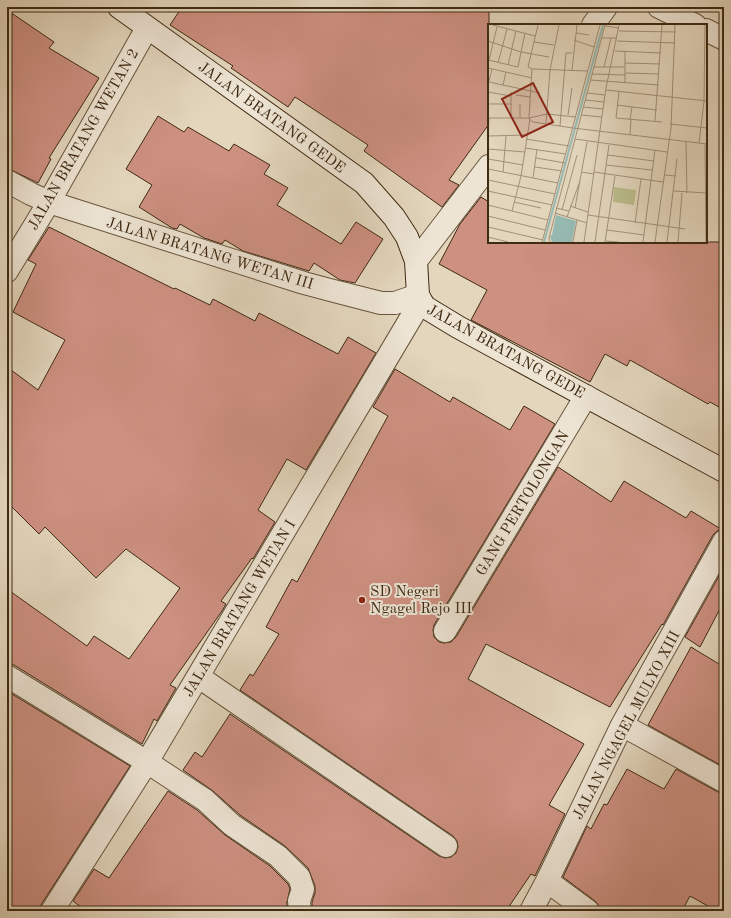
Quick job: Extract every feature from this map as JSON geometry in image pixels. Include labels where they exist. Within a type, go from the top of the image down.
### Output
[{"type":"street","name":"JALAN BRATANG GEDE","points":[[119,7],[364,183],[394,217],[408,237],[416,261],[419,298],[425,307],[458,327],[724,471]]},
{"type":"street","points":[[594,24],[606,7]]},
{"type":"street","points":[[659,7],[693,24]]},
{"type":"street","name":"JALAN BRATANG WETAN 2","points":[[7,271],[49,202],[147,28]]},
{"type":"street","points":[[707,30],[724,39]]},
{"type":"street","points":[[416,261],[488,167]]},
{"type":"street","name":"JALAN BRATANG WETAN III","points":[[7,181],[49,202],[304,283],[381,303],[395,303],[419,298]]},
{"type":"street","name":"JALAN BRATANG WETAN I","points":[[52,911],[148,762],[199,677],[419,298]]},
{"type":"street","name":"GANG PERTOLONGAN","points":[[445,632],[586,396]]},
{"type":"street","name":"JALAN NGAGEL MULYO XIII","points":[[531,911],[622,725],[724,541]]},
{"type":"street","points":[[7,676],[148,762],[205,800],[232,824],[278,856],[299,876],[303,889],[300,901],[300,911]]},
{"type":"street","points":[[199,677],[446,846]]},
{"type":"street","points":[[622,725],[724,781]]},
{"type":"street","points":[[547,881],[588,911]]},
{"type":"building","points":[[182,7],[489,7],[488,125],[449,180],[459,185],[442,207],[364,151],[368,145],[295,97],[288,107],[231,68],[233,66],[170,25]]},
{"type":"building","points":[[7,10],[54,42],[49,48],[99,78],[49,158],[51,159],[38,183],[7,168]]},
{"type":"building","points":[[158,116],[184,132],[188,127],[229,151],[234,144],[270,165],[264,174],[288,188],[277,205],[341,244],[356,222],[383,239],[355,283],[340,280],[314,263],[309,271],[243,251],[225,240],[222,244],[204,238],[180,224],[177,229],[172,228],[139,207],[152,185],[126,169]]},
{"type":"building","points":[[481,197],[488,201],[488,243],[724,242],[724,410],[710,402],[708,404],[630,360],[627,366],[605,354],[590,382],[471,320],[487,290],[439,264],[460,224]]},
{"type":"building","points":[[49,227],[174,289],[175,288],[210,305],[213,299],[255,321],[259,313],[338,354],[348,337],[376,353],[306,470],[287,459],[258,510],[275,522],[253,559],[252,558],[221,601],[226,604],[222,611],[170,685],[176,688],[157,721],[154,719],[142,744],[14,665],[7,664],[7,589],[87,646],[94,636],[129,659],[180,588],[126,549],[96,578],[45,527],[39,534],[7,502],[7,367],[38,390],[65,340],[13,312],[36,264],[28,260]]},
{"type":"building","points":[[395,369],[450,402],[453,397],[510,430],[524,406],[555,424],[434,625],[434,637],[439,642],[451,642],[456,637],[558,467],[611,502],[624,481],[686,518],[691,511],[721,529],[713,535],[663,625],[662,624],[610,707],[486,644],[468,679],[584,744],[549,805],[565,814],[535,876],[531,874],[506,911],[312,911],[315,886],[308,868],[285,846],[240,815],[213,791],[183,770],[195,752],[202,757],[230,714],[439,856],[445,858],[451,857],[456,853],[458,847],[457,841],[453,836],[240,690],[250,674],[253,676],[279,634],[266,627],[292,579],[297,582],[388,416],[373,407]]},
{"type":"building","points":[[724,567],[724,601],[700,647],[685,637]]},
{"type":"building","points":[[691,647],[724,667],[724,767],[648,725]]},
{"type":"building","points":[[7,691],[130,766],[37,911],[7,911]]},
{"type":"building","points":[[627,769],[664,789],[676,769],[718,792],[724,793],[724,911],[717,911],[690,896],[682,911],[600,911],[599,906],[595,901],[563,877],[587,826],[591,829],[604,804],[607,805]]},
{"type":"building","points":[[168,791],[197,810],[225,835],[270,866],[288,884],[290,889],[287,902],[287,911],[86,911],[73,901],[94,869],[109,878]]},
{"type":"place","name":"SD Negeri Ngagel Rejo III","points":[[362,600]]}]
